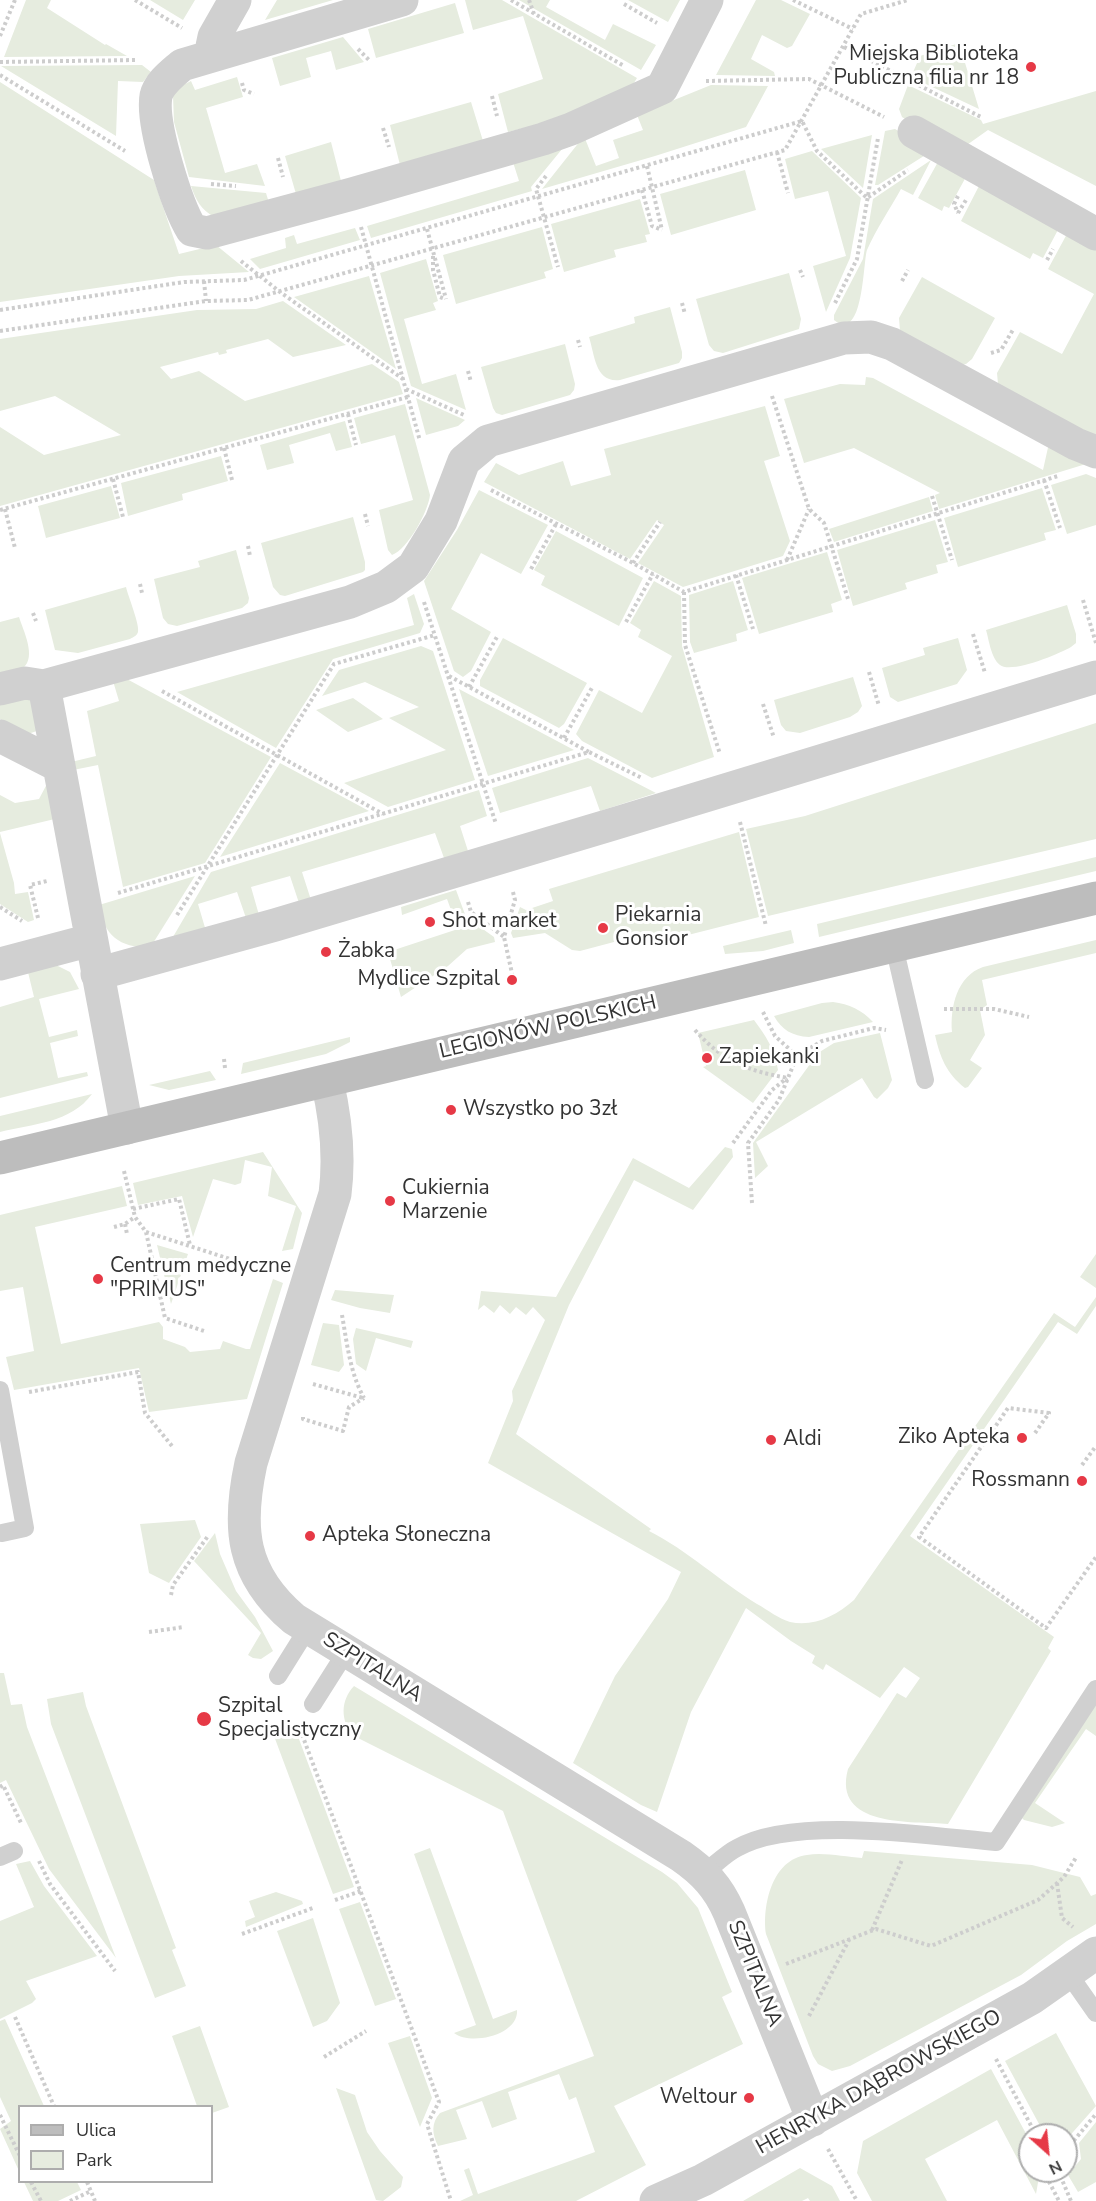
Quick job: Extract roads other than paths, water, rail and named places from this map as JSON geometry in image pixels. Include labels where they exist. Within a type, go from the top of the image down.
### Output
[{"type":"street","points":[[196,60],[214,38],[235,0]]},
{"type":"street","points":[[402,0],[196,60],[164,81],[156,95],[159,135],[184,217],[192,230],[207,233],[352,194],[571,129],[662,88],[707,0]]},
{"type":"street","points":[[928,140],[1096,234]]},
{"type":"street","points":[[0,689],[25,683],[44,686],[350,602],[386,587],[412,567],[441,521],[464,461],[488,441],[844,338],[872,337],[892,344],[1076,444],[1096,452]]},
{"type":"street","points":[[97,974],[275,925],[1096,677]]},
{"type":"street","points":[[44,686],[128,1128]]},
{"type":"street","points":[[0,736],[59,766]]},
{"type":"street","name":"LEGIONÓW POLSKICH","points":[[0,1158],[1096,898]]},
{"type":"street","points":[[0,964],[91,940]]},
{"type":"street","name":"SZPITALNA","points":[[327,1081],[337,1136],[338,1162],[335,1194],[251,1463],[243,1507],[246,1542],[258,1575],[274,1601],[294,1619],[681,1856],[704,1873],[721,1895],[729,1912],[820,2134]]},
{"type":"street","name":"HENRYKA DĄBROWSKIEGO","points":[[656,2201],[820,2134],[1068,1973],[1087,1941]]},
{"type":"lane","points":[[894,946],[925,1080]]},
{"type":"lane","points":[[0,1390],[25,1528],[2,1533]]},
{"type":"lane","points":[[278,1676],[308,1628]]},
{"type":"lane","points":[[313,1704],[346,1652]]},
{"type":"lane","points":[[704,1873],[737,1847],[786,1833],[819,1830],[914,1834],[996,1842],[1096,1689]]},
{"type":"lane","points":[[1068,1973],[1096,2013]]},
{"type":"place","name":"Miejska Biblioteka Publiczna filia nr 18","points":[[1031,67]]},
{"type":"place","name":"Shot market","points":[[430,922]]},
{"type":"place","name":"Piekarnia Gonsior","points":[[603,928]]},
{"type":"place","name":"Żabka","points":[[326,952]]},
{"type":"place","name":"Mydlice Szpital","points":[[512,980]]},
{"type":"place","name":"Zapiekanki","points":[[707,1058]]},
{"type":"place","name":"Wszystko po 3zł","points":[[451,1110]]},
{"type":"place","name":"Cukiernia Marzenie","points":[[390,1201]]},
{"type":"place","name":"Centrum medyczne \"PRIMUS\"","points":[[98,1279]]},
{"type":"place","name":"Ziko Apteka","points":[[1022,1438]]},
{"type":"place","name":"Aldi","points":[[771,1440]]},
{"type":"place","name":"Rossmann","points":[[1082,1481]]},
{"type":"place","name":"Apteka Słoneczna","points":[[310,1536]]},
{"type":"place","name":"Szpital Specjalistyczny","points":[[204,1719]]},
{"type":"place","name":"Weltour","points":[[749,2098]]}]
